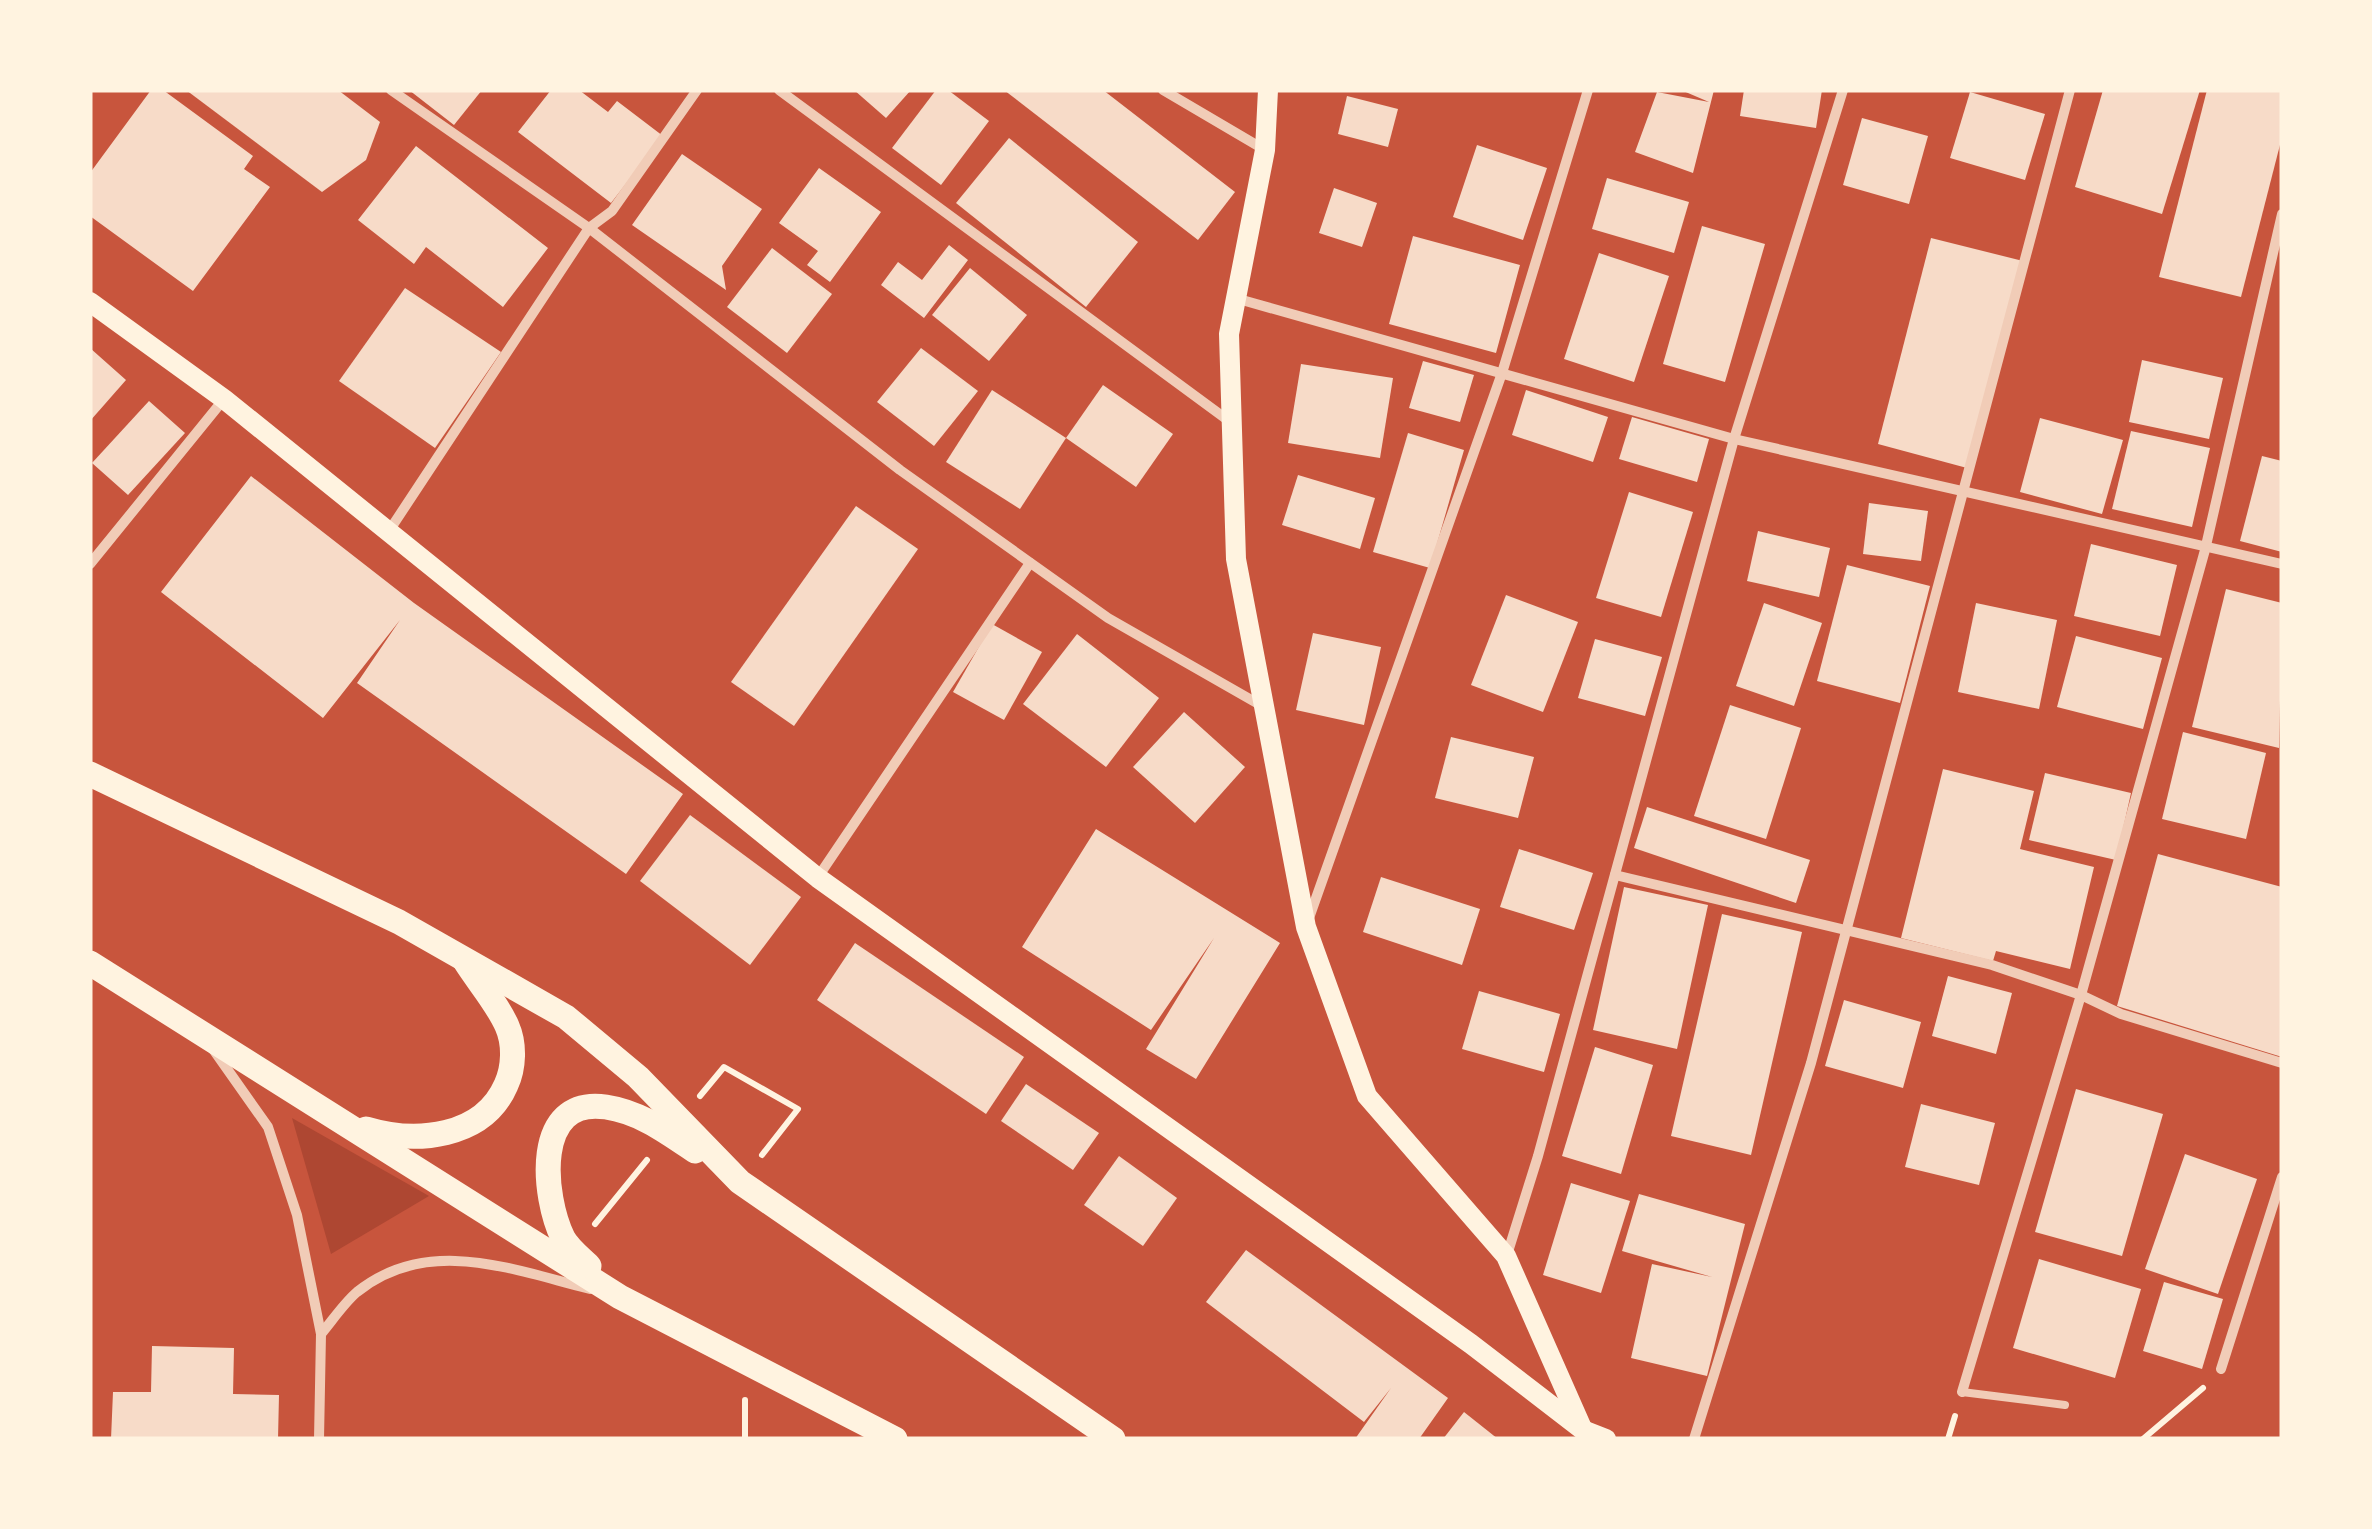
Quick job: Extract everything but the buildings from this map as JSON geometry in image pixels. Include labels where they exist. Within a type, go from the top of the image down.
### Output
[{"type":"main road","points":[[1268,90],[1266,150],[1230,334],[1236,559],[1306,927],[1367,1096],[1506,1256],[1582,1430]]},
{"type":"main road","points":[[90,302],[224,399],[818,878],[1471,1344],[1582,1430],[1606,1439]]},
{"type":"main road","points":[[90,774],[462,956],[566,1017],[638,1076],[740,1182]]},
{"type":"main road","points":[[333,1120],[396,1138],[439,1134],[466,1127],[498,1104],[513,1068],[508,1028],[462,956]]},
{"type":"main road","points":[[90,962],[333,1120],[620,1296],[873,1431],[895,1439]]},
{"type":"main road","points":[[620,1296],[565,1242],[555,1216],[546,1158],[558,1125],[576,1112],[602,1106],[650,1120],[1113,1439]]},
{"type":"street","points":[[391,90],[589,228],[900,470],[1108,618],[1263,706]]},
{"type":"street","points":[[388,532],[589,228],[612,211],[697,90]]},
{"type":"street","points":[[779,90],[1232,423]]},
{"type":"street","points":[[1163,90],[1266,150]]},
{"type":"street","points":[[1306,927],[1502,373],[1588,90]]},
{"type":"street","points":[[1506,1256],[1734,439],[1843,90]]},
{"type":"street","points":[[1694,1439],[1811,1062],[2070,90]]},
{"type":"street","points":[[1962,1392],[2081,994],[2205,550],[2282,214]]},
{"type":"street","points":[[1234,298],[1734,439],[2205,550],[2282,564]]},
{"type":"street","points":[[90,564],[224,399]]},
{"type":"street","points":[[818,878],[1030,562]]},
{"type":"street","points":[[1615,875],[1992,966],[2081,994],[2121,1014],[2282,1064]]},
{"type":"street","points":[[206,1038],[268,1127],[298,1216],[321,1334],[318,1439]]},
{"type":"street","points":[[2221,1369],[2282,1177]]},
{"type":"street","points":[[321,1334],[357,1292],[398,1269],[464,1257],[620,1296]]},
{"type":"lane","points":[[1962,1392],[2065,1405]]},
{"type":"path","points":[[688,1111],[724,1067],[798,1110],[740,1182]]},
{"type":"path","points":[[591,1230],[651,1156]]},
{"type":"path","points":[[2143,1439],[2207,1384]]},
{"type":"shaded area","points":[[292,1118],[429,1196],[331,1254]]}]
